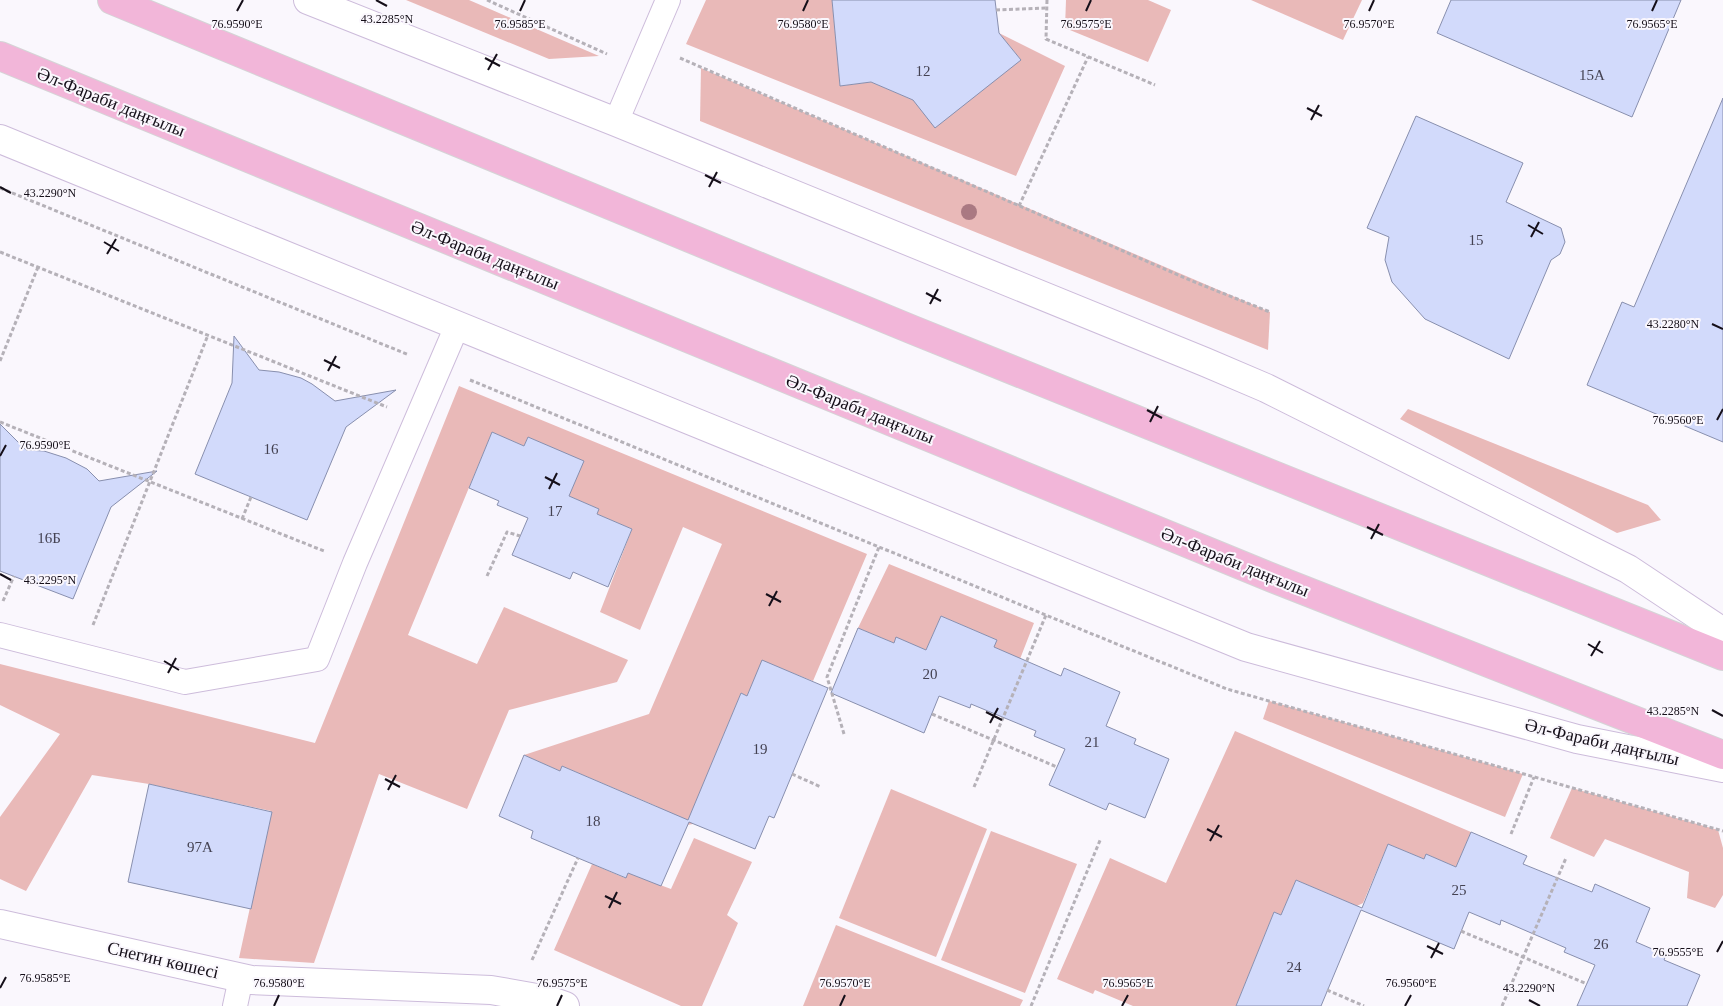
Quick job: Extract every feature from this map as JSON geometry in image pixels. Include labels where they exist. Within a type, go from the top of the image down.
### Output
[{"type":"main road","points":[[112,0],[904,327],[1723,656]]},
{"type":"main road","points":[[308,0],[616,122],[1266,388],[1628,569],[1723,632]]},
{"type":"main road","name":"Әл-Фараби даңғылы","points":[[0,56],[1275,579],[1723,755]]},
{"type":"main road","name":"Әл-Фараби даңғылы","points":[[0,140],[1246,647],[1577,739],[1723,768]]},
{"type":"main road","name":"Снегин көшесі","points":[[0,924],[251,980],[491,990],[548,1000],[565,1006]]},
{"type":"lane","points":[[616,122],[668,0]]},
{"type":"lane","points":[[0,635],[185,682],[317,659],[355,563],[458,326]]},
{"type":"lane","points":[[236,1006],[241,978]]},
{"type":"path","points":[[487,0],[606,54],[645,54]]},
{"type":"path","points":[[1047,0],[1046,39],[1155,85]]},
{"type":"path","points":[[996,10],[1047,8]]},
{"type":"path","points":[[676,56],[1192,282],[1270,312]]},
{"type":"path","points":[[1018,206],[1088,57]]},
{"type":"path","points":[[0,252],[418,419]]},
{"type":"path","points":[[0,361],[38,267]]},
{"type":"path","points":[[80,656],[208,335]]},
{"type":"path","points":[[0,422],[355,563]]},
{"type":"path","points":[[242,519],[250,497]]},
{"type":"path","points":[[487,576],[506,532],[520,536]]},
{"type":"path","points":[[844,734],[827,678],[879,547]]},
{"type":"path","points":[[0,608],[14,576]]},
{"type":"path","points":[[974,787],[1046,615]]},
{"type":"path","points":[[932,714],[1057,767]]},
{"type":"path","points":[[792,774],[821,787]]},
{"type":"path","points":[[1511,834],[1534,777]]},
{"type":"path","points":[[1031,1006],[1101,838]]},
{"type":"path","points":[[532,960],[578,858]]},
{"type":"path","points":[[1502,1006],[1566,858]]},
{"type":"path","points":[[1461,932],[1587,984]]},
{"type":"path","points":[[1327,990],[1364,1006]]},
{"type":"shaded area","points":[[406,0],[469,0],[599,56],[549,59]]},
{"type":"shaded area","points":[[706,0],[832,0],[840,86],[871,82],[913,100],[1021,60],[999,33],[1065,66],[1016,176],[686,44]]},
{"type":"shaded area","points":[[1066,0],[1148,0],[1171,10],[1148,62],[1065,28]]},
{"type":"shaded area","points":[[1251,0],[1362,0],[1343,40]]},
{"type":"shaded area","points":[[701,68],[1270,312],[1268,350],[700,121]]},
{"type":"shaded area","points":[[459,386],[867,554],[813,681],[762,661],[747,696],[741,693],[702,787],[693,824],[687,825],[656,806],[562,766],[560,771],[524,755],[649,714],[722,544],[683,527],[640,630],[600,612],[632,529],[597,514],[599,509],[569,496],[583,461],[528,437],[524,446],[492,432],[408,635],[477,664],[504,607],[628,660],[617,682],[509,710],[467,809],[379,774],[314,963],[239,958],[271,811],[149,784],[92,775],[26,891],[0,879],[0,817],[60,734],[0,705],[0,664],[315,743]]},
{"type":"shaded area","points":[[1408,409],[1648,505],[1661,520],[1617,533],[1400,419]]},
{"type":"shaded area","points":[[889,564],[1034,623],[1020,659],[993,647],[997,640],[941,616],[926,650],[896,638],[894,643],[858,628]]},
{"type":"shaded area","points":[[1269,701],[1523,774],[1505,817],[1263,719]]},
{"type":"shaded area","points":[[1235,731],[1471,832],[1456,867],[1426,854],[1424,859],[1388,844],[1363,903],[1357,906],[1296,880],[1281,915],[1274,912],[1236,1006],[1133,1006],[1095,990],[1093,994],[1057,979],[1110,858],[1166,883]]},
{"type":"shaded area","points":[[1572,788],[1718,830],[1723,848],[1723,895],[1715,908],[1687,898],[1689,872],[1605,839],[1594,857],[1550,838]]},
{"type":"shaded area","points":[[891,789],[987,829],[936,957],[839,918]]},
{"type":"shaded area","points":[[991,831],[1077,864],[1025,993],[941,960]]},
{"type":"shaded area","points":[[694,838],[752,862],[727,915],[738,923],[702,1006],[681,1006],[554,950],[592,864],[625,878],[628,873],[671,889]]},
{"type":"shaded area","points":[[836,925],[1023,1000],[1020,1006],[803,1006]]},
{"type":"building","points":[[832,0],[995,0],[999,33],[1021,60],[935,128],[913,100],[871,82],[840,86]]},
{"type":"building","points":[[1451,0],[1681,0],[1632,117],[1437,33]]},
{"type":"building","points":[[1723,98],[1723,442],[1587,385],[1622,302],[1634,307]]},
{"type":"building","points":[[1416,116],[1523,163],[1506,202],[1561,228],[1565,242],[1560,254],[1551,260],[1509,359],[1425,319],[1392,282],[1385,260],[1389,237],[1367,228]]},
{"type":"building","points":[[234,336],[259,370],[279,372],[301,378],[335,401],[396,390],[346,427],[307,520],[195,474],[232,383]]},
{"type":"building","points":[[0,424],[26,450],[44,451],[66,458],[87,469],[99,481],[157,471],[111,507],[73,599],[0,571]]},
{"type":"building","points":[[492,432],[524,446],[528,437],[584,461],[569,496],[599,509],[597,514],[632,529],[608,587],[573,572],[570,579],[512,555],[528,518],[497,505],[499,501],[469,488]]},
{"type":"building","points":[[941,616],[997,640],[994,647],[1061,676],[1064,668],[1120,692],[1106,726],[1136,739],[1134,744],[1169,759],[1145,818],[1109,803],[1106,810],[1049,785],[1065,749],[1034,736],[1036,731],[971,704],[970,708],[939,696],[924,733],[831,693],[858,628],[894,643],[896,637],[926,650]]},
{"type":"building","points":[[762,660],[828,688],[774,818],[769,816],[755,849],[689,822],[661,886],[628,873],[626,878],[531,838],[533,831],[499,816],[524,755],[560,771],[562,766],[688,820],[741,693],[747,696]]},
{"type":"building","points":[[149,784],[272,812],[251,909],[128,882]]},
{"type":"building","points":[[1471,832],[1527,856],[1523,864],[1592,892],[1595,884],[1650,908],[1636,942],[1666,955],[1664,960],[1700,975],[1687,1006],[1577,1006],[1595,965],[1564,952],[1566,948],[1501,920],[1500,925],[1469,912],[1454,949],[1361,910],[1321,1006],[1236,1006],[1274,912],[1281,915],[1296,880],[1362,908],[1388,844],[1424,859],[1426,854],[1456,867]]}]
